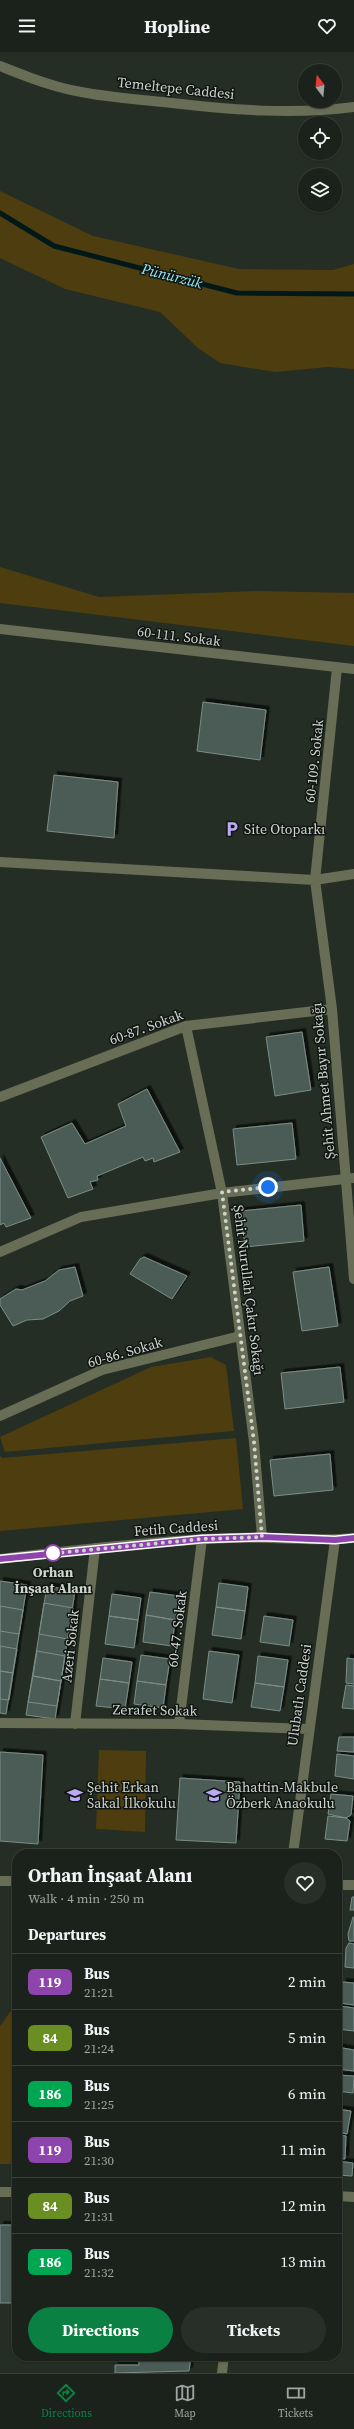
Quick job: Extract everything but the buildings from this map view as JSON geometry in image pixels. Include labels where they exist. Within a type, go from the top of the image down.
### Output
[{"type":"street","name":"Temeltepe Caddesi","points":[[0,66],[31,78],[86,93],[204,107],[259,110],[327,111],[354,107]]},
{"type":"street","name":"60-111. Sokak","points":[[0,630],[354,669]]},
{"type":"street","name":"60-109. Sokak","points":[[315,880],[337,668]]},
{"type":"street","points":[[0,862],[315,880],[354,874]]},
{"type":"street","name":"Şehit Ahmet Bayır Sokağı","points":[[315,880],[332,1009],[350,1178],[354,1279]]},
{"type":"street","name":"60-87. Sokak","points":[[0,1097],[186,1026],[332,1009]]},
{"type":"street","name":"Şehit Nurullah Çakır Sokağı","points":[[186,1026],[222,1192],[254,1442],[262,1537]]},
{"type":"street","points":[[0,1252],[81,1217],[222,1192],[350,1178]]},
{"type":"street","name":"60-86. Sokak","points":[[0,1416],[102,1370],[240,1336]]},
{"type":"street","name":"Fetih Caddesi","points":[[0,1559],[95,1548],[202,1539],[262,1537],[335,1540],[354,1538]]},
{"type":"street","name":"60-47. Sokak","points":[[179,1724],[202,1539]]},
{"type":"street","name":"Ulubatlı Caddesi","points":[[294,1849],[335,1540]]},
{"type":"street","name":"Azeri Sokak","points":[[75,1724],[95,1548]]},
{"type":"street","name":"Zerafet Sokak","points":[[0,1723],[179,1724],[309,1729]]},
{"type":"street","points":[[0,1881],[12,1881]]},
{"type":"street","points":[[342,1885],[354,1885]]},
{"type":"street","points":[[0,2192],[12,2192]]},
{"type":"street","points":[[342,2196],[354,2197]]},
{"type":"street","points":[[222,2373],[223,2361]]},
{"type":"shaded area","points":[[0,191],[93,236],[239,269],[333,270],[354,264],[354,369],[328,367],[275,372],[220,363],[198,348],[160,312],[65,289],[0,258]]},
{"type":"shaded area","points":[[0,567],[99,597],[256,591],[354,593],[354,646],[0,603]]},
{"type":"shaded area","points":[[211,1357],[226,1365],[234,1431],[5,1452],[0,1437],[151,1367]]},
{"type":"shaded area","points":[[236,1438],[243,1509],[0,1531],[0,1456],[2,1458]]},
{"type":"shaded area","points":[[99,1750],[146,1751],[145,1832],[96,1829]]},
{"type":"shaded area","points":[[12,2009],[12,2164],[0,2164],[0,2026]]},
{"type":"waterway","name":"Pünürzük","points":[[0,213],[54,246],[237,293],[354,294]]},
{"type":"bus line","name":"119","points":[[0,1559],[95,1548],[202,1539],[262,1537],[335,1540],[354,1538]]},
{"type":"place","name":"Site Otoparkı","points":[[232,829]]},
{"type":"place","name":"Orhan İnşaat Alanı","points":[[53,1553]]},
{"type":"place","name":"Şehit Erkan Sakal İlkokulu","points":[[75,1795]]},
{"type":"place","name":"Bahattin-Makbule Özberk Anaokulu","points":[[214,1795]]},
{"type":"route","points":[[53,1553],[47,1554],[95,1548],[202,1539],[262,1537],[254,1442],[222,1192],[268,1187]]}]
